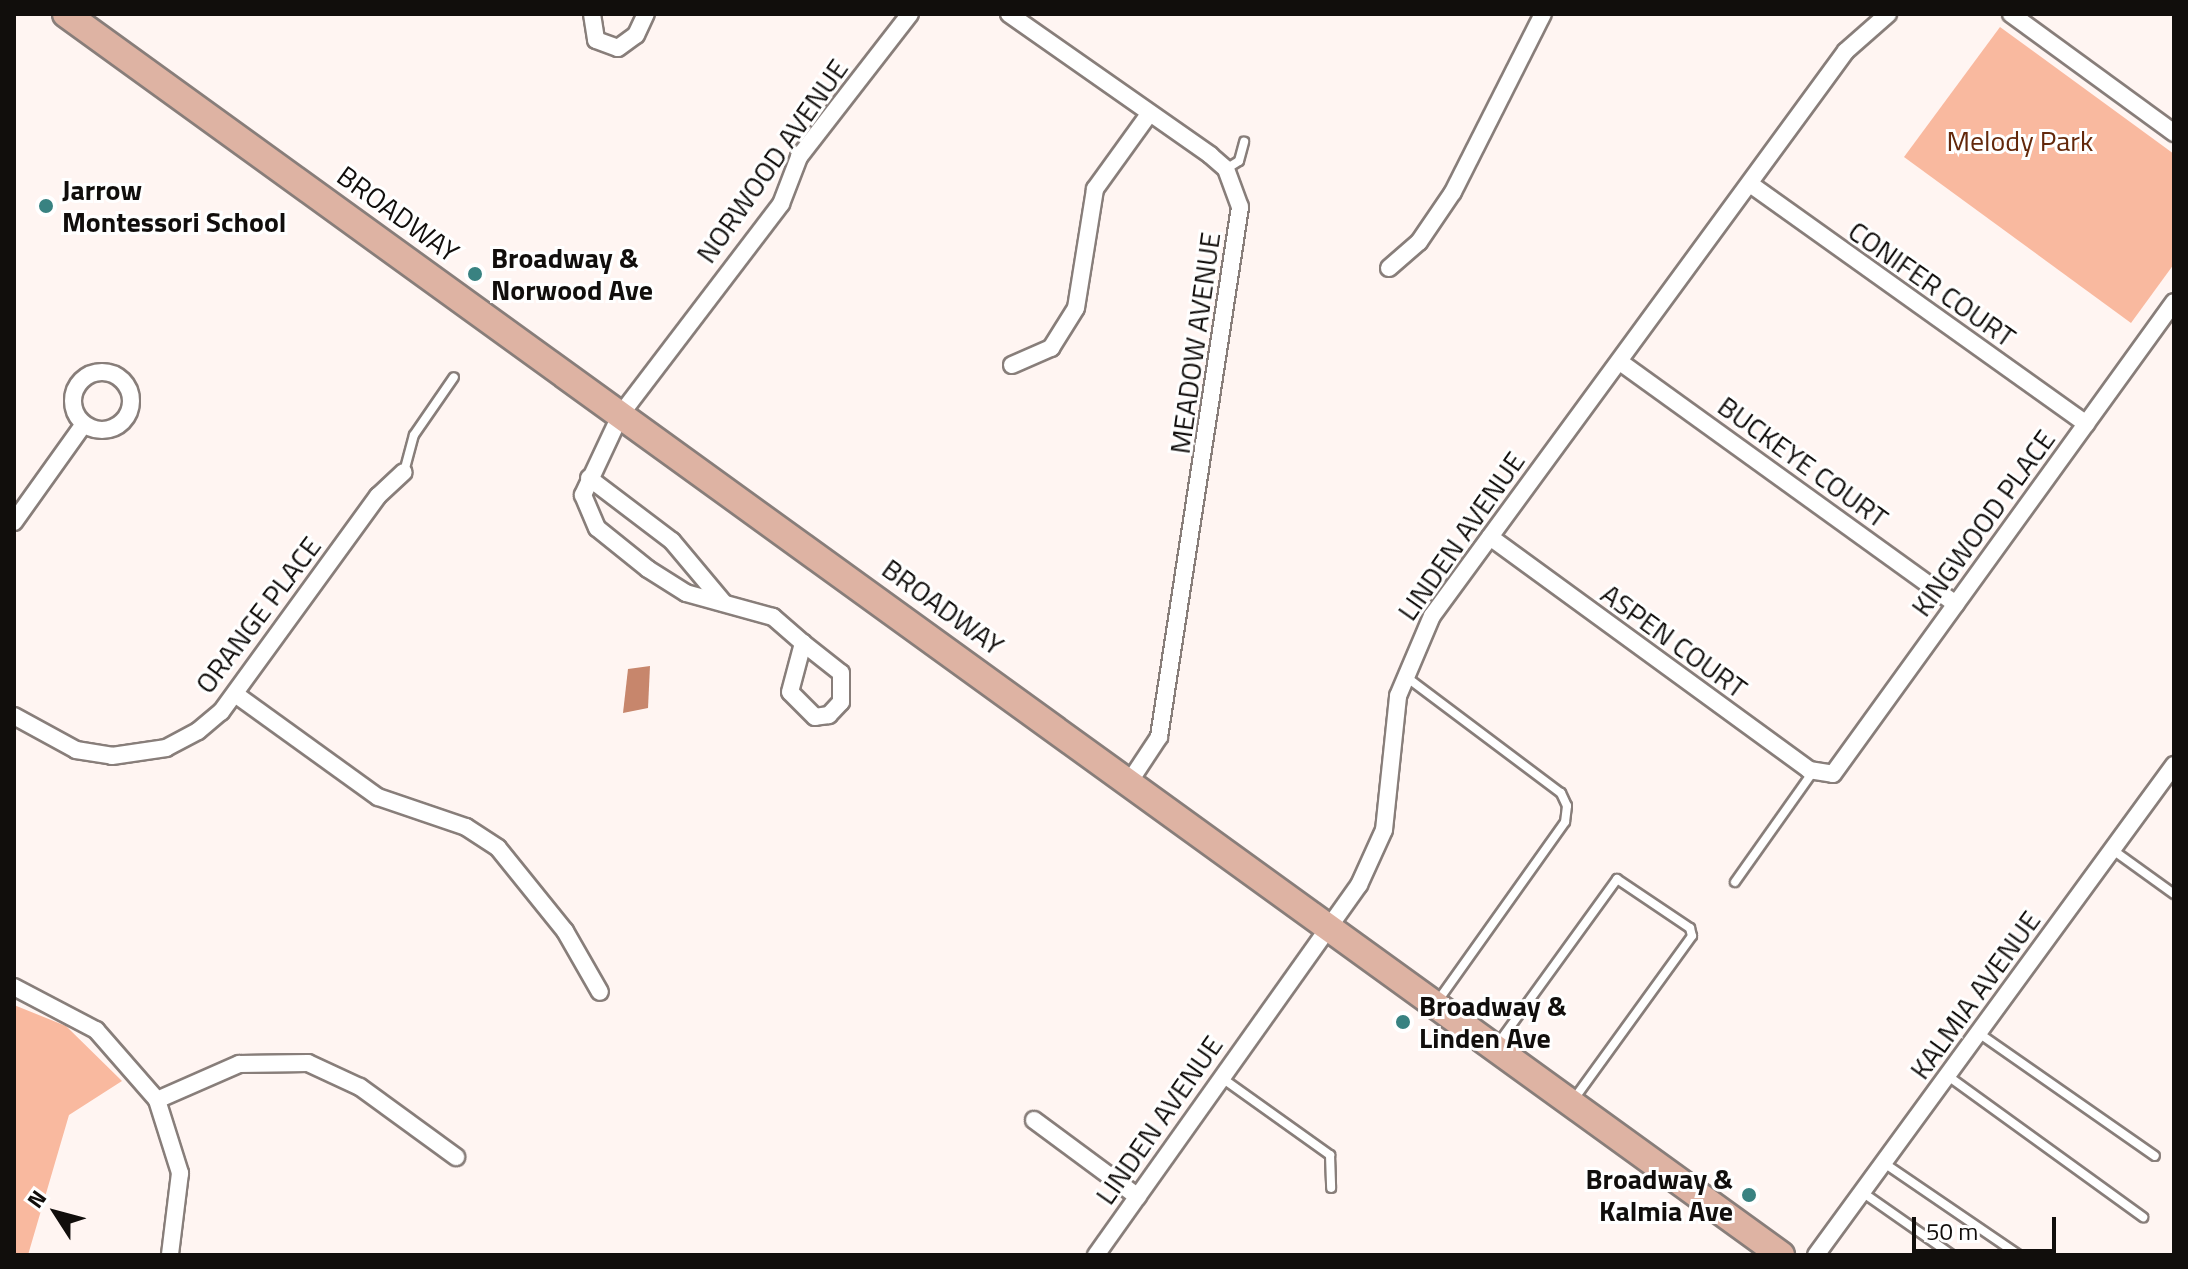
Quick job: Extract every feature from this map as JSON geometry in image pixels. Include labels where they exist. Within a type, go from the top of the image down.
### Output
[{"type":"main road","name":"BROADWAY","points":[[66,14],[1781,1255]]},
{"type":"street","points":[[592,14],[596,40],[618,48],[636,35],[646,14]]},
{"type":"street","name":"NORWOOD AVENUE","points":[[589,478],[621,414],[781,204],[799,157],[910,14]]},
{"type":"street","points":[[1009,14],[1226,169]]},
{"type":"street","points":[[1389,268],[1419,242],[1453,192],[1543,14]]},
{"type":"street","name":"LINDEN AVENUE","points":[[1096,1255],[1359,885],[1384,830],[1404,675],[1432,616],[1846,51],[1888,14]]},
{"type":"street","points":[[2011,14],[2174,133]]},
{"type":"street","points":[[1012,365],[1051,348],[1076,308],[1095,189],[1149,114]]},
{"type":"street","name":"MEADOW AVENUE","points":[[1130,781],[1159,737],[1210,436],[1240,207],[1226,169]]},
{"type":"street","name":"CONIFER COURT","points":[[1750,184],[2086,424]]},
{"type":"street","name":"KINGWOOD PLACE","points":[[1813,772],[1833,774],[2174,302]]},
{"type":"street","name":"BUCKEYE COURT","points":[[1620,362],[1956,604]]},
{"type":"street","points":[[14,522],[84,424]]},
{"type":"street","name":"ORANGE PLACE","points":[[14,716],[76,750],[130,756],[198,731],[235,694],[378,496],[404,472]]},
{"type":"street","points":[[724,603],[672,541],[589,478],[583,495],[597,528],[686,593],[773,617],[803,643]]},
{"type":"street","name":"ASPEN COURT","points":[[1490,537],[1813,772]]},
{"type":"street","points":[[235,694],[378,797],[466,827],[498,848],[565,931],[600,992]]},
{"type":"street","name":"KALMIA AVENUE","points":[[1816,1255],[2174,765]]},
{"type":"street","points":[[14,987],[96,1030],[157,1100],[180,1173],[170,1255]]},
{"type":"street","points":[[157,1100],[239,1064],[308,1063],[360,1087],[456,1157]]},
{"type":"street","points":[[1034,1120],[1138,1197]]},
{"type":"lane","points":[[1226,169],[1239,161],[1244,142]]},
{"type":"lane","points":[[404,472],[414,435],[454,377]]},
{"type":"lane","points":[[1404,675],[1561,793],[1567,806],[1565,822],[1434,1006]]},
{"type":"lane","points":[[1735,882],[1813,772]]},
{"type":"lane","points":[[2112,849],[2174,894]]},
{"type":"lane","points":[[1494,1049],[1617,879],[1690,928],[1692,936],[1571,1104]]},
{"type":"lane","points":[[1980,1034],[2155,1156]]},
{"type":"lane","points":[[1948,1076],[2143,1217]]},
{"type":"lane","points":[[1222,1077],[1330,1155],[1331,1188]]},
{"type":"lane","points":[[1884,1163],[2019,1255]]},
{"type":"lane","points":[[1862,1192],[1952,1255]]},
{"type":"green space","name":"Melody Park","points":[[2000,27],[2174,154],[2174,264],[2131,323],[1904,157]]},
{"type":"green space","points":[[14,1005],[66,1026],[122,1081],[69,1115],[28,1255],[14,1255]]},
{"type":"shaded area","points":[[650,666],[648,708],[623,713],[628,669]]},
{"type":"place","name":"Jarrow Montessori School","points":[[46,206]]},
{"type":"place","name":"Broadway & Norwood Ave","points":[[475,274]]},
{"type":"place","name":"Broadway & Linden Ave","points":[[1403,1022]]},
{"type":"place","name":"Broadway & Kalmia Ave","points":[[1749,1195]]}]
